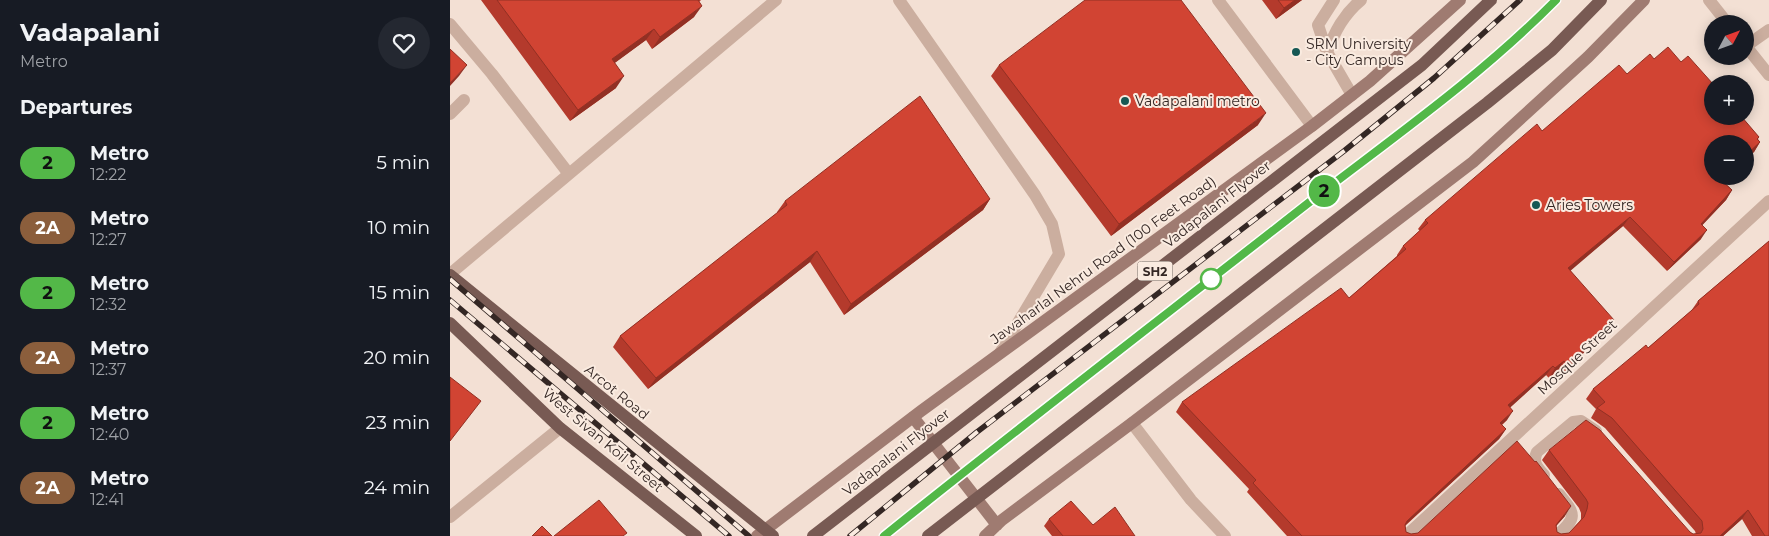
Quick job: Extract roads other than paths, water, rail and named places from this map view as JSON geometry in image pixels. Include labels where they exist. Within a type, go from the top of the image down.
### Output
[{"type":"main road","name":"Vadapalani Flyover","points":[[813,536],[1422,65],[1491,0]]},
{"type":"main road","points":[[928,536],[1487,103],[1552,50],[1601,0]]},
{"type":"main road","name":"Arcot Road","points":[[450,275],[765,534]]},
{"type":"main road","name":"West Sivan Koil Street","points":[[450,323],[560,428],[696,536]]},
{"type":"street","points":[[450,275],[776,0]]},
{"type":"street","points":[[899,0],[1035,195],[1052,224],[1059,254],[1000,353]]},
{"type":"street","points":[[1218,0],[1312,126]]},
{"type":"street","points":[[1334,0],[1318,25],[1327,52],[1352,95]]},
{"type":"street","points":[[1327,52],[1336,29],[1350,9],[1361,0]]},
{"type":"street","name":"Jawaharlal Nehru Road (100 Feet Road)","points":[[765,534],[913,417],[1370,82],[1460,0]]},
{"type":"street","points":[[985,536],[1472,162],[1588,57],[1644,0]]},
{"type":"street","points":[[1709,0],[1721,15]]},
{"type":"street","points":[[450,24],[492,74],[569,174]]},
{"type":"street","points":[[1754,39],[1769,30]]},
{"type":"street","points":[[1754,57],[1769,76]]},
{"type":"street","points":[[450,114],[464,100]]},
{"type":"street","name":"Mosque Street","points":[[1406,536],[1769,201]]},
{"type":"street","points":[[913,417],[997,525]]},
{"type":"street","points":[[1557,536],[1571,523],[1573,513],[1535,464],[1534,458],[1537,452],[1573,422],[1581,421],[1588,424],[1606,441]]},
{"type":"street","points":[[1132,423],[1192,500],[1225,536]]},
{"type":"street","points":[[450,516],[560,428]]},
{"type":"railway","points":[[850,536],[977,432],[1344,151],[1434,78],[1520,0]]},
{"type":"railway","points":[[884,536],[1097,367],[1468,80],[1528,28],[1556,0]]},
{"type":"railway","points":[[450,279],[749,536]]},
{"type":"railway","points":[[450,300],[729,536]]},
{"type":"metro line","name":"2","points":[[884,536],[1317,196],[1444,100],[1506,48],[1556,0]]},
{"type":"place","name":"SRM University - City Campus","points":[[1296,52]]},
{"type":"place","name":"Vadapalani metro","points":[[1125,101]]},
{"type":"place","name":"Aries Towers","points":[[1536,205]]}]
